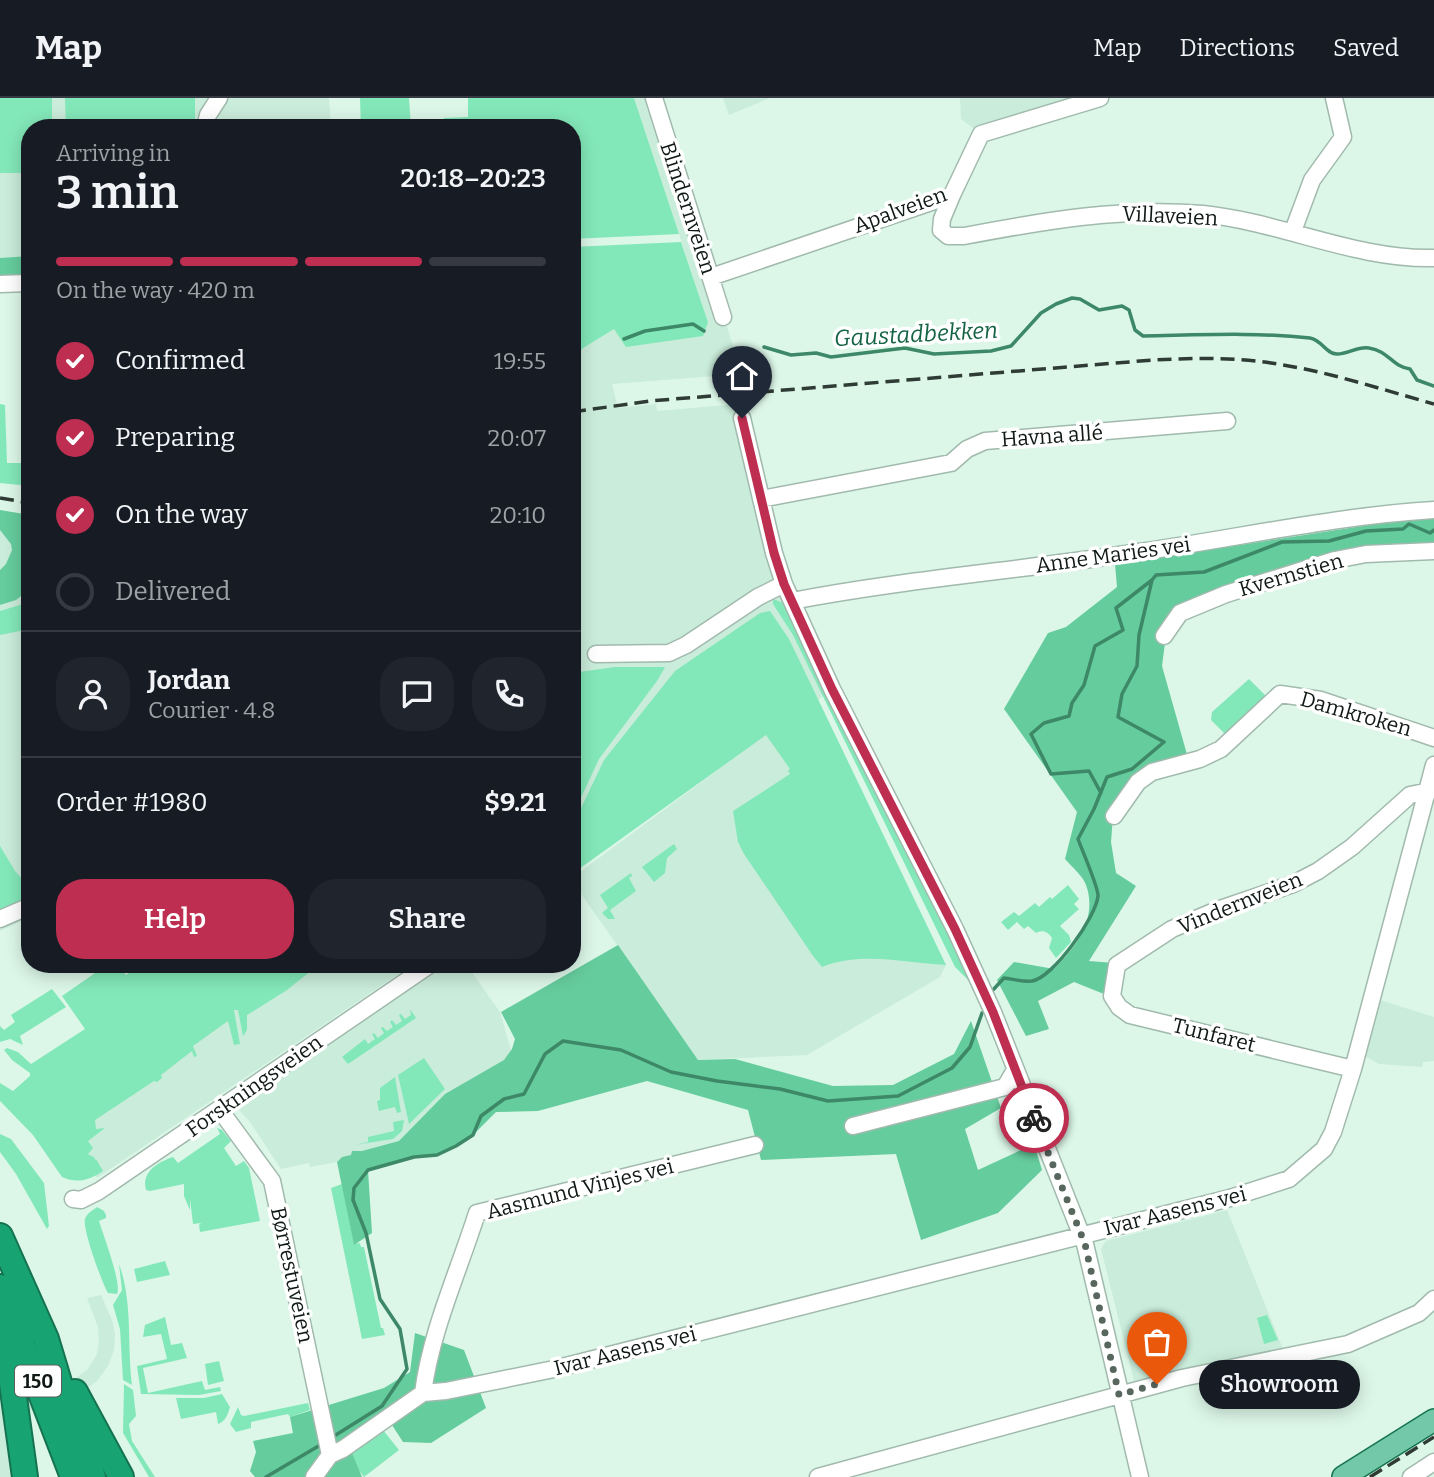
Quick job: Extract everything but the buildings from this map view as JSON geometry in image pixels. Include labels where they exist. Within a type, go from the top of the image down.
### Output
[{"type":"highway","name":"150","points":[[0,1236],[46,1339],[93,1477]]},
{"type":"highway","name":"150","points":[[0,1287],[74,1477]]},
{"type":"highway","points":[[0,1324],[12,1383],[25,1477]]},
{"type":"highway","points":[[46,1339],[121,1477]]},
{"type":"main road","points":[[1343,1477],[1434,1420]]},
{"type":"street","points":[[207,119],[219,98]]},
{"type":"street","name":"Blindernveien","points":[[654,98],[723,317]]},
{"type":"street","name":"Apalveien","points":[[711,277],[952,195],[981,134],[1100,98]]},
{"type":"street","points":[[1293,231],[1312,180],[1343,137],[1334,98]]},
{"type":"street","name":"Villaveien","points":[[952,195],[942,219],[941,230],[948,236],[964,236],[1115,213],[1204,215],[1293,231],[1353,249],[1416,259],[1434,258]]},
{"type":"street","points":[[0,284],[21,283]]},
{"type":"street","points":[[742,418],[784,584],[832,689],[955,929],[986,998],[1081,1235],[1140,1477]]},
{"type":"street","name":"Havna allé","points":[[761,499],[951,463],[967,449],[985,441],[1227,421]]},
{"type":"street","name":"Anne Maries vei","points":[[792,601],[883,586],[1138,553],[1368,514],[1434,510]]},
{"type":"street","name":"Kvernstien","points":[[1164,636],[1180,613],[1238,590],[1335,560],[1366,554],[1434,551]]},
{"type":"street","points":[[596,654],[669,653],[686,645],[758,597],[784,584]]},
{"type":"street","name":"Damkroken","points":[[1114,816],[1138,782],[1153,772],[1200,759],[1222,749],[1280,694],[1321,700],[1434,738]]},
{"type":"street","name":"Ivar Aasens vei","points":[[423,1393],[446,1391],[554,1369],[1230,1198],[1289,1179],[1324,1149],[1333,1132],[1431,791],[1434,765]]},
{"type":"street","name":"Vindernveien","points":[[1117,965],[1171,929],[1293,884],[1318,871],[1352,847],[1410,795],[1431,791]]},
{"type":"street","points":[[0,919],[21,910]]},
{"type":"street","name":"Tunfaret","points":[[1117,965],[1112,996],[1119,1007],[1130,1014],[1353,1069]]},
{"type":"street","name":"Forskningsveien","points":[[73,1199],[81,1200],[99,1191],[417,973]]},
{"type":"street","points":[[853,1126],[1005,1087],[1015,1070]]},
{"type":"street","name":"Børrestuveien","points":[[220,1110],[272,1181],[330,1452]]},
{"type":"street","name":"Aasmund Vinjes vei","points":[[423,1393],[427,1364],[437,1328],[477,1213],[755,1145]]},
{"type":"street","points":[[818,1477],[1119,1395],[1219,1370],[1348,1344],[1419,1313],[1434,1299]]},
{"type":"street","points":[[314,1477],[330,1452],[343,1449],[423,1393]]},
{"type":"street","points":[[1411,1477],[1434,1462]]},
{"type":"shaded area","points":[[0,98],[329,98],[330,119],[21,119],[21,283],[0,284]]},
{"type":"shaded area","points":[[634,98],[654,98],[742,374],[612,384],[618,408],[656,404],[657,411],[739,404],[774,553],[832,689],[818,700],[946,965],[940,977],[807,1055],[698,1060],[581,894],[581,871],[723,766],[581,866],[581,349],[614,329],[708,322]]},
{"type":"shaded area","points":[[723,98],[770,98],[729,115]]},
{"type":"shaded area","points":[[960,98],[1100,98],[981,134],[961,119]]},
{"type":"shaded area","points":[[0,516],[21,517],[21,921],[0,931]]},
{"type":"shaded area","points":[[289,973],[400,973],[97,1178],[81,1156],[88,1112]]},
{"type":"shaded area","points":[[414,973],[472,973],[500,1012],[524,1094],[481,1116],[473,1135],[437,1155],[414,1157],[351,1175],[342,1157],[337,1162],[310,1167],[309,1163],[281,1169],[250,1122],[232,1102],[413,976]]},
{"type":"shaded area","points":[[1380,1000],[1434,1017],[1434,1061],[1423,1062],[1422,1067],[1379,1064],[1365,1056]]},
{"type":"shaded area","points":[[1227,1210],[1283,1349],[1134,1381],[1101,1249],[1106,1241]]},
{"type":"shaded area","points":[[101,1295],[115,1334],[114,1350],[108,1366],[97,1381],[82,1392],[8,1419],[17,1477],[0,1477],[0,1343],[11,1403],[73,1380],[88,1369],[97,1354],[98,1327],[87,1298]]},
{"type":"green space","points":[[0,98],[52,98],[52,119],[21,119],[21,173],[0,173]]},
{"type":"green space","points":[[65,98],[195,98],[195,119],[66,119]]},
{"type":"green space","points":[[360,98],[409,98],[410,119],[361,119]]},
{"type":"green space","points":[[468,98],[634,98],[679,234],[581,239],[581,119],[444,118],[468,117]]},
{"type":"green space","points":[[681,242],[708,322],[703,336],[626,347],[614,329],[581,349],[581,247]]},
{"type":"green space","points":[[21,257],[21,275],[0,276],[0,258]]},
{"type":"green space","points":[[0,404],[5,405],[7,463],[21,463],[21,485],[0,483]]},
{"type":"green space","points":[[0,510],[21,514],[21,596],[0,605],[0,570],[12,550],[11,544],[0,530]]},
{"type":"green space","points":[[1434,517],[1434,544],[1317,558],[1175,608],[1166,635],[1162,666],[1188,758],[1166,766],[1113,815],[1111,842],[1116,873],[1136,886],[1089,961],[1114,963],[1109,996],[1074,982],[1038,1001],[1049,1029],[1026,1036],[997,980],[1014,962],[1054,969],[1083,931],[1089,909],[1085,882],[1065,859],[1077,812],[1004,709],[1048,633],[1066,627],[1117,587],[1115,564]]},
{"type":"green space","points":[[773,599],[788,609],[973,985],[955,967],[793,635],[773,604]]},
{"type":"green space","points":[[21,605],[21,631],[0,635],[0,611]]},
{"type":"green space","points":[[770,611],[789,639],[946,965],[868,959],[837,962],[822,967],[813,956],[738,842],[733,811],[790,774],[790,769],[766,735],[581,868],[581,808],[604,760],[675,671],[760,613]]},
{"type":"green space","points":[[615,667],[665,667],[599,759],[581,798],[581,672]]},
{"type":"green space","points":[[1249,679],[1267,697],[1227,736],[1211,720],[1212,712]]},
{"type":"green space","points":[[674,844],[677,849],[667,858],[665,873],[654,882],[642,867]]},
{"type":"green space","points":[[0,846],[21,878],[21,903],[0,912]]},
{"type":"green space","points":[[631,873],[629,878],[636,891],[610,910],[615,919],[608,919],[602,913],[608,908],[600,895]]},
{"type":"green space","points":[[1068,885],[1079,899],[1074,904],[1079,909],[1060,926],[1069,935],[1071,942],[1056,958],[1049,948],[1052,938],[1047,933],[1036,933],[1028,926],[1024,929],[1017,922],[1008,930],[1001,922],[1014,912],[1019,916],[1035,903],[1039,907]]},
{"type":"green space","points":[[618,945],[698,1060],[735,1059],[833,1086],[893,1085],[954,1054],[971,1021],[1001,1108],[965,1129],[978,1170],[1034,1144],[1042,1170],[998,1213],[921,1240],[896,1154],[761,1160],[748,1110],[647,1081],[538,1111],[496,1112],[473,1135],[437,1155],[414,1157],[368,1170],[372,1233],[354,1245],[337,1162],[342,1157],[351,1155],[352,1151],[399,1141],[445,1094],[504,1060],[515,1039],[501,1012],[569,973],[581,973],[581,966]]},
{"type":"green space","points":[[95,973],[308,973],[247,1015],[247,1030],[243,1036],[238,1010],[234,1010],[240,1044],[234,1045],[228,1021],[193,1046],[197,1056],[194,1057],[192,1051],[161,1075],[162,1078],[157,1082],[154,1081],[95,1120],[96,1129],[105,1128],[88,1141],[93,1148],[88,1154],[96,1159],[103,1171],[78,1181],[62,1177],[33,1135],[0,1101],[0,1083],[13,1091],[30,1076],[30,1073],[12,1060],[4,1050],[7,1048],[18,1052],[31,1064],[85,1029],[62,996]]},
{"type":"green space","points":[[52,989],[66,1007],[20,1036],[23,1045],[10,1039],[0,1042],[0,1026],[4,1030],[15,1022],[11,1015]]},
{"type":"green space","points":[[410,1009],[416,1018],[348,1064],[342,1057],[365,1039],[368,1044],[375,1039],[372,1034],[378,1038],[384,1033],[381,1028],[387,1031],[393,1027],[390,1022],[392,1020],[396,1025],[402,1021],[399,1015],[405,1019],[411,1015]]},
{"type":"green space","points":[[424,1058],[445,1089],[409,1124],[398,1075]]},
{"type":"green space","points":[[395,1077],[401,1112],[397,1113],[395,1107],[379,1111],[377,1101],[380,1100],[380,1088]]},
{"type":"green space","points":[[404,1120],[402,1131],[393,1139],[354,1145],[368,1142],[368,1137],[394,1131],[393,1122]]},
{"type":"green space","points":[[217,1128],[231,1141],[224,1148],[236,1166],[244,1161],[249,1168],[260,1221],[200,1232],[201,1223],[193,1224],[190,1199],[190,1210],[184,1196],[184,1184],[150,1191],[146,1190],[145,1184],[152,1169],[173,1157],[178,1163],[220,1134]]},
{"type":"green space","points":[[0,1134],[11,1139],[44,1183],[49,1226],[47,1229],[16,1174],[0,1152]]},
{"type":"green space","points":[[342,1184],[354,1244],[360,1243],[361,1247],[364,1247],[381,1328],[385,1335],[362,1339],[331,1188]]},
{"type":"green space","points":[[97,1207],[106,1215],[106,1218],[99,1221],[115,1271],[117,1294],[108,1293],[86,1233],[85,1219]]},
{"type":"green space","points":[[165,1261],[170,1275],[137,1282],[134,1269]]},
{"type":"green space","points":[[119,1264],[128,1309],[132,1385],[123,1380],[120,1329],[113,1305],[122,1290]]},
{"type":"green space","points":[[1267,1315],[1278,1340],[1264,1344],[1257,1318]]},
{"type":"green space","points":[[165,1317],[171,1345],[182,1343],[187,1358],[143,1368],[148,1393],[202,1381],[205,1390],[220,1387],[221,1391],[199,1395],[141,1394],[137,1366],[167,1359],[161,1334],[143,1337],[145,1325]]},
{"type":"green space","points":[[415,1333],[464,1350],[486,1408],[431,1443],[403,1442],[392,1425],[352,1453],[362,1477],[255,1477],[250,1471],[256,1452],[253,1441],[293,1433],[290,1417],[384,1388],[410,1372]]},
{"type":"green space","points":[[219,1361],[224,1381],[208,1385],[205,1364]]},
{"type":"green space","points":[[124,1384],[133,1390],[136,1416],[129,1424],[132,1441],[155,1477],[149,1477],[123,1433]]},
{"type":"green space","points":[[222,1394],[230,1407],[221,1423],[218,1424],[216,1412],[181,1419],[176,1398],[204,1398]]},
{"type":"green space","points":[[308,1403],[310,1410],[290,1417],[288,1414],[251,1422],[251,1428],[236,1432],[230,1424],[238,1407],[244,1416]]},
{"type":"green space","points":[[383,1430],[399,1450],[364,1477],[348,1456]]},
{"type":"waterway","name":"Gaustadbekken","points":[[764,347],[791,355],[816,353],[831,357],[905,348],[934,354],[991,351],[1011,346],[1041,313],[1072,298],[1080,299],[1099,310],[1122,306],[1129,310],[1135,330],[1143,336],[1289,336],[1310,338],[1337,354],[1369,348],[1410,369],[1417,380],[1434,386]]},
{"type":"waterway","name":"Gaustadbekken","points":[[624,339],[645,331],[693,324],[704,331]]},
{"type":"waterway","points":[[992,991],[1004,978],[1032,981],[1041,977],[1062,958],[1082,931],[1095,906],[1098,892],[1078,839],[1107,777],[1132,769],[1164,742],[1118,717],[1122,694],[1137,666],[1139,635],[1152,580],[1156,575],[1204,572],[1282,542],[1329,541],[1366,531],[1403,529],[1409,524],[1430,533],[1434,530]]},
{"type":"waterway","points":[[1101,793],[1089,771],[1051,774],[1031,734],[1044,723],[1069,716],[1072,703],[1084,685],[1095,646],[1123,630],[1116,608],[1152,580]]},
{"type":"waterway","points":[[331,1438],[382,1406],[407,1369],[400,1329],[380,1299],[366,1233],[353,1200],[354,1188],[368,1170],[414,1157],[437,1155],[473,1135],[481,1116],[504,1099],[524,1094],[545,1054],[563,1041],[621,1050],[671,1072],[780,1089],[828,1101],[898,1096],[952,1068],[970,1047],[982,1013]]},
{"type":"waterway","points":[[266,1477],[322,1444]]},
{"type":"railway","points":[[581,411],[650,401],[1197,358],[1292,366],[1434,404]]},
{"type":"railway","points":[[0,498],[21,502]]},
{"type":"railway","points":[[1370,1477],[1434,1437]]},
{"type":"way so far","points":[[1034,1118],[1085,1244],[1119,1395],[1157,1384]]},
{"type":"place","name":"Showroom","points":[[1157,1384]]},
{"type":"route","points":[[742,418],[784,584],[832,689],[955,929],[993,1012],[1034,1118]]}]
